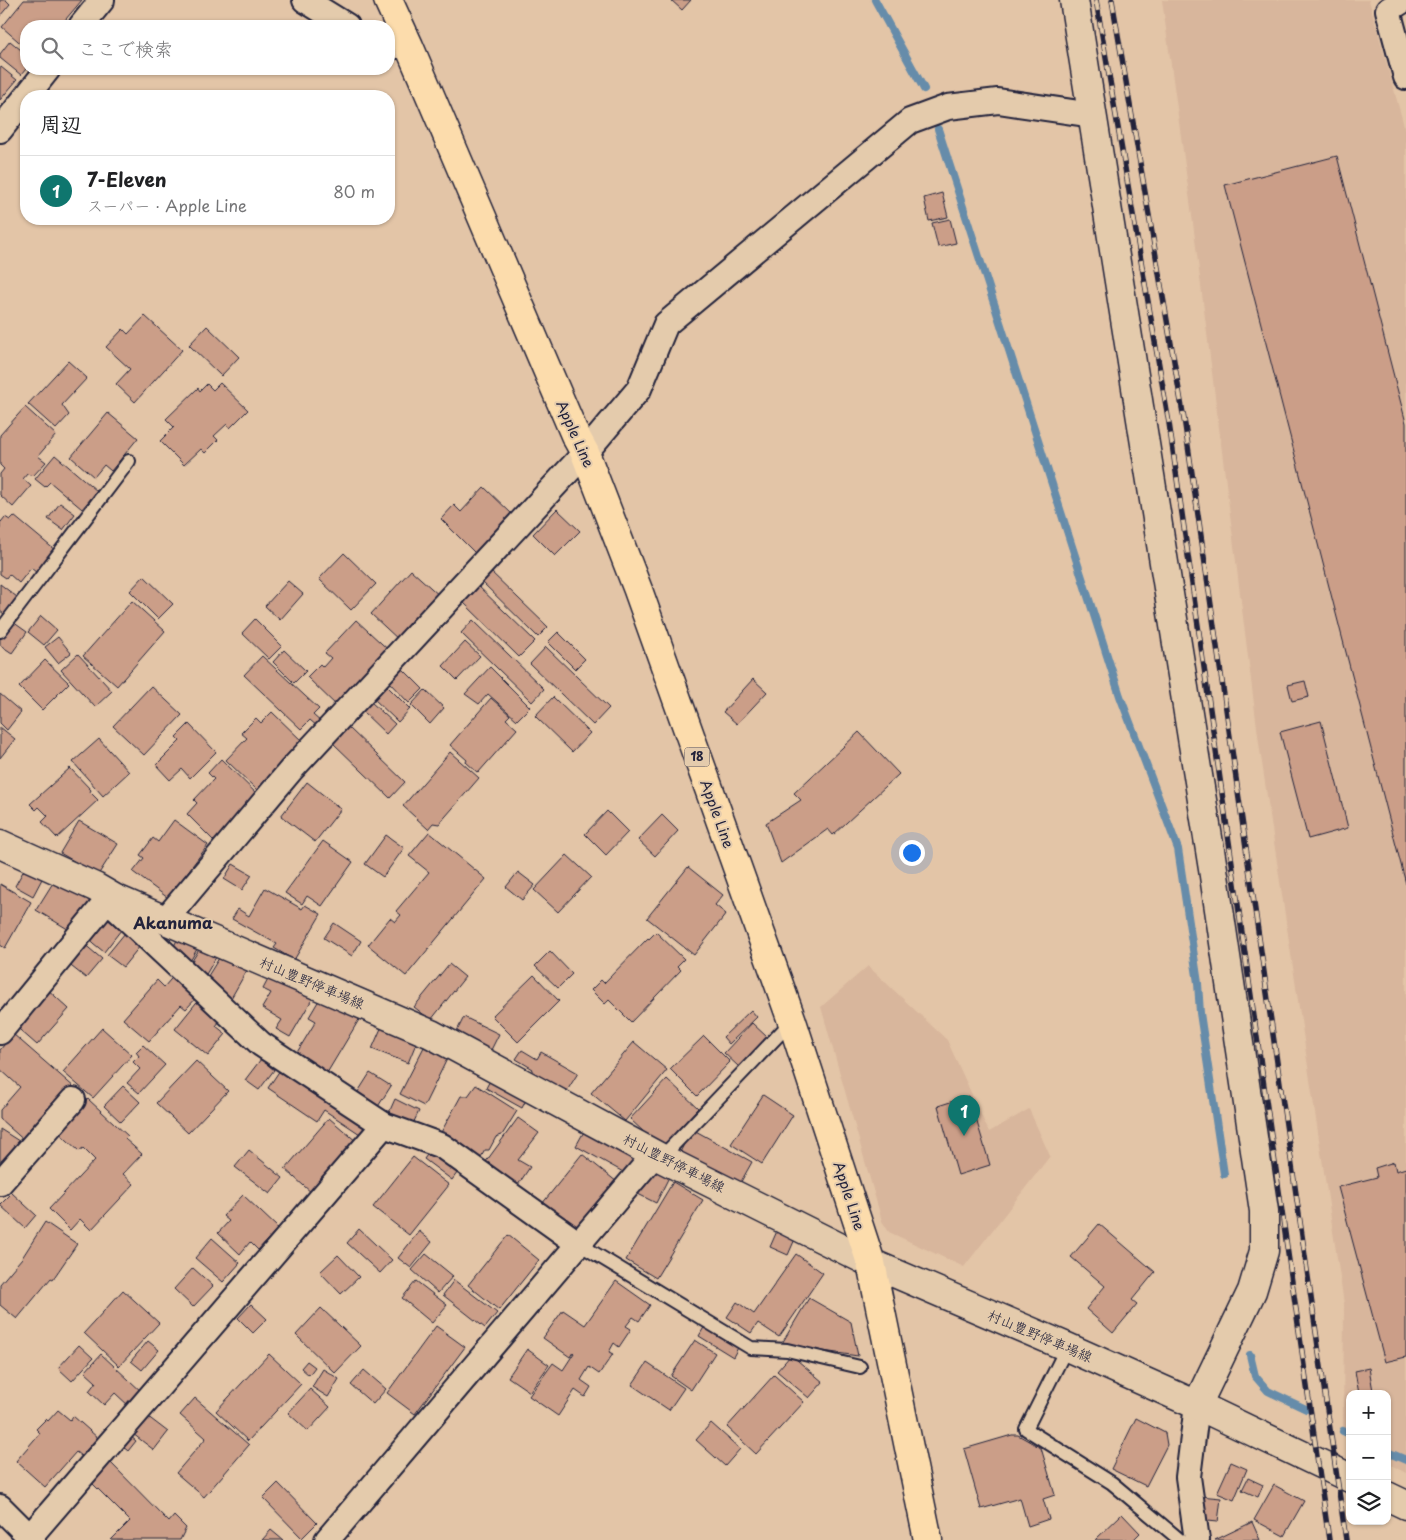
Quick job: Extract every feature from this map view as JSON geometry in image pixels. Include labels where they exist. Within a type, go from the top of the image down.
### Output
[{"type":"highway","name":"Apple Line","points":[[388,0],[393,20]]},
{"type":"highway","name":"Apple Line","points":[[395,29],[399,46],[575,435],[585,453],[641,599],[792,1021],[871,1263],[928,1540]]},
{"type":"main road","points":[[1074,0],[1214,869],[1264,1211],[1264,1251],[1252,1291],[1197,1405]]},
{"type":"main road","name":"村山豊野停車場線","points":[[0,844],[101,894],[431,1034],[658,1156],[871,1263],[1068,1347],[1197,1405],[1346,1476]]},
{"type":"main road","points":[[1391,1498],[1406,1505]]},
{"type":"street","points":[[86,20],[102,0]]},
{"type":"street","points":[[305,0],[337,20]]},
{"type":"street","points":[[1404,0],[1388,10],[1406,77]]},
{"type":"street","points":[[31,90],[43,75]]},
{"type":"street","points":[[165,920],[291,770],[585,453],[639,389],[666,324],[910,121],[948,107],[998,101],[1093,115]]},
{"type":"street","points":[[0,130],[20,105]]},
{"type":"street","points":[[0,1032],[101,894],[261,1044],[384,1125],[442,1146],[580,1244]]},
{"type":"street","points":[[0,1183],[73,1100]]},
{"type":"street","points":[[0,1507],[30,1539],[384,1125]]},
{"type":"street","points":[[327,1540],[580,1244],[658,1156]]},
{"type":"street","points":[[1197,1405],[1188,1477],[1197,1540]]},
{"type":"lane","points":[[0,631],[129,461]]},
{"type":"lane","points":[[658,1156],[792,1021]]},
{"type":"lane","points":[[580,1244],[751,1348],[788,1350],[860,1367]]},
{"type":"lane","points":[[1068,1347],[1026,1429],[1112,1483],[1180,1540]]},
{"type":"shaded area","points":[[1162,0],[1369,0],[1406,133],[1406,1473],[1391,1465],[1391,1390],[1346,1390],[1346,1434],[1343,1426],[1344,1304],[1259,743],[1193,223]]},
{"type":"shaded area","points":[[868,966],[947,1040],[989,1132],[1029,1109],[1050,1156],[964,1267],[889,1232],[882,1221],[821,1007]]},
{"type":"building","points":[[0,0],[6,0],[10,4],[0,16]]},
{"type":"building","points":[[24,0],[82,0],[65,20],[20,20],[20,43],[2,27]]},
{"type":"building","points":[[671,0],[691,0],[682,10]]},
{"type":"building","points":[[10,41],[20,49],[20,74],[0,58],[0,54]]},
{"type":"building","points":[[1,67],[17,80],[0,100],[0,69]]},
{"type":"building","points":[[1337,156],[1406,423],[1406,884],[1225,185]]},
{"type":"building","points":[[942,193],[948,217],[929,221],[924,198]]},
{"type":"building","points":[[950,219],[956,243],[938,247],[932,223]]},
{"type":"building","points":[[145,316],[182,350],[135,402],[116,384],[130,369],[106,347],[123,329],[128,334]]},
{"type":"building","points":[[207,326],[239,357],[221,376],[189,345]]},
{"type":"building","points":[[68,361],[87,378],[62,405],[69,415],[56,429],[28,404]]},
{"type":"building","points":[[220,383],[248,410],[230,428],[227,424],[214,436],[218,440],[205,453],[201,449],[184,465],[160,441],[174,427],[166,419],[198,388],[200,391],[207,384],[213,390]]},
{"type":"building","points":[[25,407],[56,435],[38,456],[46,462],[33,476],[27,474],[23,479],[31,486],[13,507],[0,495],[0,474],[4,469],[0,465],[0,435]]},
{"type":"building","points":[[108,413],[138,438],[111,471],[104,465],[94,477],[71,457]]},
{"type":"building","points":[[55,455],[97,491],[82,509],[50,482],[45,487],[35,479]]},
{"type":"building","points":[[484,487],[513,515],[476,554],[441,519],[454,505],[461,512]]},
{"type":"building","points":[[60,503],[75,514],[63,530],[48,519]]},
{"type":"building","points":[[557,509],[580,531],[555,556],[533,534]]},
{"type":"building","points":[[14,516],[56,551],[37,573],[31,568],[19,583],[9,574],[6,578],[0,574],[0,521],[5,517],[10,520]]},
{"type":"building","points":[[344,553],[376,584],[351,610],[319,579]]},
{"type":"building","points":[[488,569],[548,627],[538,637],[478,578]]},
{"type":"building","points":[[411,570],[441,597],[400,641],[371,614]]},
{"type":"building","points":[[144,576],[173,604],[158,619],[130,591]]},
{"type":"building","points":[[288,581],[303,594],[280,620],[265,606]]},
{"type":"building","points":[[475,583],[535,641],[519,657],[460,599]]},
{"type":"building","points":[[0,584],[17,597],[4,614],[0,611]]},
{"type":"building","points":[[132,601],[165,631],[117,686],[83,656]]},
{"type":"building","points":[[41,616],[57,630],[44,645],[28,632]]},
{"type":"building","points":[[255,619],[282,646],[269,659],[242,633]]},
{"type":"building","points":[[356,620],[394,655],[342,711],[307,677],[320,664],[323,667],[331,658],[325,653]]},
{"type":"building","points":[[473,620],[544,689],[532,702],[461,633]]},
{"type":"building","points":[[13,622],[27,632],[12,653],[0,645],[0,639]]},
{"type":"building","points":[[558,632],[585,659],[575,669],[548,642]]},
{"type":"building","points":[[58,637],[71,653],[58,663],[45,647]]},
{"type":"building","points":[[465,642],[480,656],[457,680],[443,666]]},
{"type":"building","points":[[546,647],[609,708],[593,725],[530,664]]},
{"type":"building","points":[[284,650],[306,671],[294,683],[273,662]]},
{"type":"building","points":[[78,654],[112,691],[95,707],[61,670]]},
{"type":"building","points":[[262,656],[319,709],[313,715],[322,723],[318,727],[310,720],[301,729],[244,675]]},
{"type":"building","points":[[45,660],[69,683],[42,710],[19,687]]},
{"type":"building","points":[[401,667],[423,689],[409,703],[387,680]]},
{"type":"building","points":[[490,667],[530,707],[517,720],[488,694],[479,704],[465,694]]},
{"type":"building","points":[[753,679],[767,692],[737,724],[723,712]]},
{"type":"building","points":[[1305,681],[1309,697],[1292,701],[1288,685]]},
{"type":"building","points":[[385,684],[410,709],[398,722],[372,697]]},
{"type":"building","points":[[151,686],[182,715],[144,755],[113,726]]},
{"type":"building","points":[[425,690],[444,708],[430,724],[411,705]]},
{"type":"building","points":[[0,694],[21,712],[7,730],[0,723]]},
{"type":"building","points":[[553,697],[590,733],[572,752],[535,716]]},
{"type":"building","points":[[491,698],[510,715],[506,719],[517,729],[478,773],[450,745]]},
{"type":"building","points":[[371,702],[395,724],[386,734],[362,711]]},
{"type":"building","points":[[272,712],[304,743],[258,791],[226,760],[247,738],[241,733],[256,718],[261,723]]},
{"type":"building","points":[[1321,721],[1348,828],[1308,839],[1280,732]]},
{"type":"building","points":[[189,724],[216,752],[190,778],[182,769],[170,780],[156,765],[180,741],[176,737]]},
{"type":"building","points":[[0,727],[15,739],[0,758]]},
{"type":"building","points":[[348,727],[405,782],[390,798],[333,743]]},
{"type":"building","points":[[859,732],[899,774],[833,835],[828,829],[781,863],[766,823],[801,800],[794,793]]},
{"type":"building","points":[[99,739],[129,772],[103,796],[73,762]]},
{"type":"building","points":[[450,752],[479,778],[439,824],[433,823],[428,829],[403,806]]},
{"type":"building","points":[[221,759],[261,798],[239,816],[214,841],[187,814],[197,803],[194,800],[214,779],[208,773]]},
{"type":"building","points":[[70,768],[98,800],[57,838],[42,822],[48,816],[39,807],[36,810],[30,804]]},
{"type":"building","points":[[307,782],[341,809],[315,842],[281,816]]},
{"type":"building","points":[[607,811],[628,832],[606,855],[585,834]]},
{"type":"building","points":[[662,815],[678,831],[655,856],[638,840]]},
{"type":"building","points":[[174,820],[208,845],[168,898],[133,872],[144,858],[140,855],[153,838],[158,842]]},
{"type":"building","points":[[79,821],[118,844],[98,875],[60,853]]},
{"type":"building","points":[[429,832],[486,879],[406,976],[368,945],[390,918],[395,922],[401,915],[396,911],[429,872],[409,856]]},
{"type":"building","points":[[386,835],[404,848],[383,877],[365,864]]},
{"type":"building","points":[[323,841],[353,862],[322,906],[307,896],[302,904],[285,893]]},
{"type":"building","points":[[567,855],[591,877],[558,912],[534,890]]},
{"type":"building","points":[[233,864],[252,875],[242,890],[224,879]]},
{"type":"building","points":[[688,867],[723,895],[715,905],[726,914],[694,955],[647,918]]},
{"type":"building","points":[[25,868],[43,877],[33,896],[15,886]]},
{"type":"building","points":[[518,872],[535,885],[522,900],[506,887]]},
{"type":"building","points":[[56,878],[91,899],[71,931],[36,910]]},
{"type":"building","points":[[0,884],[31,902],[5,948],[0,945]]},
{"type":"building","points":[[265,888],[302,909],[305,905],[321,914],[294,960],[274,948],[277,944],[232,919],[238,909],[249,916]]},
{"type":"building","points":[[106,918],[121,930],[104,952],[88,939]]},
{"type":"building","points":[[334,923],[361,941],[352,956],[324,938]]},
{"type":"building","points":[[656,932],[684,959],[677,966],[681,970],[631,1022],[609,1000],[605,1004],[591,990],[601,980],[604,983]]},
{"type":"building","points":[[125,933],[140,946],[123,967],[107,955]]},
{"type":"building","points":[[180,934],[201,942],[188,965],[172,950]]},
{"type":"building","points":[[83,943],[102,959],[86,978],[67,963]]},
{"type":"building","points":[[203,943],[219,952],[205,976],[189,966]]},
{"type":"building","points":[[224,950],[250,965],[230,1000],[203,984]]},
{"type":"building","points":[[550,951],[572,974],[558,988],[535,966]]},
{"type":"building","points":[[449,964],[465,977],[431,1020],[414,1007]]},
{"type":"building","points":[[272,972],[314,996],[290,1037],[276,1029],[282,1020],[262,1008],[271,993],[263,989]]},
{"type":"building","points":[[176,973],[200,994],[186,1009],[181,1005],[149,1041],[123,1019],[157,980],[164,987]]},
{"type":"building","points":[[534,975],[559,1001],[518,1042],[492,1016]]},
{"type":"building","points":[[44,986],[69,1009],[37,1045],[12,1023]]},
{"type":"building","points":[[322,995],[360,1018],[327,1073],[296,1054],[316,1021],[309,1017]]},
{"type":"building","points":[[200,998],[223,1017],[216,1026],[226,1034],[208,1056],[175,1029]]},
{"type":"building","points":[[751,1010],[757,1017],[729,1044],[723,1037]]},
{"type":"building","points":[[464,1017],[499,1034],[489,1054],[454,1037]]},
{"type":"building","points":[[752,1023],[767,1037],[739,1067],[724,1053]]},
{"type":"building","points":[[382,1026],[417,1041],[408,1063],[372,1049]]},
{"type":"building","points":[[102,1028],[132,1055],[93,1098],[63,1072]]},
{"type":"building","points":[[13,1034],[75,1088],[27,1143],[0,1119],[0,1110],[20,1087],[0,1069],[0,1050]]},
{"type":"building","points":[[704,1036],[730,1062],[697,1096],[670,1069]]},
{"type":"building","points":[[634,1042],[667,1070],[625,1121],[591,1093]]},
{"type":"building","points":[[143,1045],[165,1065],[139,1093],[127,1083],[140,1069],[133,1062],[139,1056],[136,1052]]},
{"type":"building","points":[[425,1045],[448,1057],[424,1106],[400,1094]]},
{"type":"building","points":[[522,1050],[537,1059],[541,1052],[578,1073],[565,1094],[530,1074],[533,1069],[516,1059]]},
{"type":"building","points":[[261,1059],[274,1070],[259,1090],[245,1080]]},
{"type":"building","points":[[196,1061],[228,1091],[188,1133],[156,1103]]},
{"type":"building","points":[[280,1070],[368,1128],[363,1136],[324,1110],[317,1121],[268,1088]]},
{"type":"building","points":[[370,1073],[391,1086],[377,1108],[356,1095]]},
{"type":"building","points":[[493,1075],[529,1094],[522,1108],[486,1088]]},
{"type":"building","points":[[667,1079],[698,1108],[661,1148],[630,1119]]},
{"type":"building","points":[[476,1085],[517,1111],[502,1135],[496,1137],[489,1150],[485,1150],[480,1159],[439,1136],[461,1096],[468,1096]]},
{"type":"building","points":[[123,1086],[140,1102],[121,1122],[104,1106]]},
{"type":"building","points":[[763,1095],[793,1115],[762,1164],[731,1144]]},
{"type":"building","points":[[969,1096],[990,1165],[958,1175],[938,1106]]},
{"type":"building","points":[[88,1099],[128,1136],[125,1139],[142,1154],[123,1174],[134,1184],[91,1230],[80,1219],[70,1230],[49,1209],[95,1160],[83,1148],[79,1151],[55,1129]]},
{"type":"building","points":[[395,1099],[419,1111],[411,1128],[387,1117]]},
{"type":"building","points":[[329,1118],[357,1142],[313,1194],[285,1169]]},
{"type":"building","points":[[518,1118],[539,1133],[518,1160],[530,1167],[516,1188],[482,1167]]},
{"type":"building","points":[[587,1126],[637,1153],[625,1173],[576,1146]]},
{"type":"building","points":[[0,1129],[22,1143],[0,1175]]},
{"type":"building","points":[[692,1129],[752,1162],[738,1187],[679,1154]]},
{"type":"building","points":[[432,1148],[460,1169],[452,1180],[424,1159]]},
{"type":"building","points":[[249,1150],[283,1178],[270,1194],[235,1167]]},
{"type":"building","points":[[582,1154],[617,1182],[578,1233],[542,1204]]},
{"type":"building","points":[[413,1157],[449,1185],[409,1235],[373,1207]]},
{"type":"building","points":[[1394,1162],[1396,1171],[1406,1168],[1406,1357],[1385,1362],[1338,1187],[1377,1177],[1375,1168]]},
{"type":"building","points":[[652,1168],[669,1177],[656,1203],[638,1194]]},
{"type":"building","points":[[673,1182],[703,1200],[656,1278],[626,1260]]},
{"type":"building","points":[[12,1193],[36,1215],[25,1228],[0,1205]]},
{"type":"building","points":[[243,1195],[278,1228],[258,1250],[250,1242],[240,1254],[218,1233],[229,1221],[223,1216]]},
{"type":"building","points":[[45,1222],[77,1244],[53,1279],[51,1278],[17,1319],[0,1305],[0,1284],[22,1258]]},
{"type":"building","points":[[1099,1224],[1155,1272],[1132,1300],[1137,1304],[1113,1333],[1086,1309],[1105,1286],[1071,1257]]},
{"type":"building","points":[[359,1229],[392,1260],[380,1273],[347,1243]]},
{"type":"building","points":[[419,1231],[432,1242],[411,1268],[398,1258]]},
{"type":"building","points":[[777,1231],[795,1239],[788,1255],[770,1247]]},
{"type":"building","points":[[508,1235],[539,1260],[499,1310],[468,1285]]},
{"type":"building","points":[[212,1238],[240,1263],[223,1282],[195,1258]]},
{"type":"building","points":[[426,1254],[453,1276],[438,1293],[412,1270]]},
{"type":"building","points":[[796,1254],[823,1273],[779,1337],[758,1323],[751,1333],[727,1317],[737,1302],[754,1314]]},
{"type":"building","points":[[338,1255],[359,1277],[341,1294],[320,1272]]},
{"type":"building","points":[[193,1268],[213,1286],[193,1307],[174,1289]]},
{"type":"building","points":[[454,1280],[497,1313],[485,1328],[443,1295]]},
{"type":"building","points":[[416,1281],[447,1305],[432,1323],[402,1298]]},
{"type":"building","points":[[616,1281],[650,1305],[639,1321],[633,1317],[626,1326],[631,1329],[619,1347],[614,1343],[609,1352],[613,1354],[599,1374],[589,1367],[581,1380],[591,1387],[585,1397],[575,1390],[558,1416],[529,1396],[553,1363],[563,1370],[574,1353],[570,1357],[543,1338],[563,1310],[585,1325]]},
{"type":"building","points":[[123,1290],[159,1323],[119,1366],[84,1333]]},
{"type":"building","points":[[809,1298],[851,1322],[858,1356],[781,1345]]},
{"type":"building","points":[[251,1304],[267,1319],[253,1333],[238,1318]]},
{"type":"building","points":[[321,1308],[361,1346],[335,1373],[296,1335]]},
{"type":"building","points":[[706,1324],[740,1344],[733,1357],[699,1336]]},
{"type":"building","points":[[436,1326],[465,1347],[415,1414],[387,1393]]},
{"type":"building","points":[[695,1340],[715,1353],[691,1390],[671,1376]]},
{"type":"building","points":[[148,1341],[159,1350],[142,1370],[131,1361]]},
{"type":"building","points":[[79,1345],[93,1358],[72,1381],[58,1368]]},
{"type":"building","points":[[527,1349],[549,1365],[530,1392],[508,1377]]},
{"type":"building","points":[[101,1354],[143,1393],[130,1407],[115,1393],[104,1405],[89,1391],[96,1382],[85,1372]]},
{"type":"building","points":[[269,1354],[301,1384],[248,1441],[216,1411]]},
{"type":"building","points":[[791,1355],[823,1382],[809,1398],[777,1371]]},
{"type":"building","points":[[307,1361],[315,1367],[309,1375],[301,1368]]},
{"type":"building","points":[[647,1363],[684,1388],[669,1410],[632,1385]]},
{"type":"building","points":[[1369,1368],[1373,1390],[1358,1390],[1355,1371]]},
{"type":"building","points":[[323,1369],[339,1379],[328,1397],[312,1387]]},
{"type":"building","points":[[364,1370],[386,1389],[373,1404],[351,1385]]},
{"type":"building","points":[[774,1375],[804,1402],[756,1454],[727,1427]]},
{"type":"building","points":[[310,1389],[330,1407],[308,1431],[288,1413]]},
{"type":"building","points":[[195,1398],[249,1445],[204,1497],[176,1473],[206,1438],[180,1415]]},
{"type":"building","points":[[58,1410],[70,1420],[73,1416],[98,1438],[81,1456],[76,1452],[45,1487],[16,1461],[40,1433],[36,1429],[46,1419],[48,1421]]},
{"type":"building","points":[[147,1416],[168,1432],[154,1450],[133,1434]]},
{"type":"building","points":[[1136,1418],[1165,1433],[1167,1445],[1146,1486],[1111,1469]]},
{"type":"building","points":[[711,1423],[740,1449],[725,1466],[696,1440]]},
{"type":"building","points":[[1012,1435],[1018,1435],[1041,1448],[1055,1495],[1043,1499],[1049,1519],[1028,1526],[1020,1498],[981,1509],[964,1449]]},
{"type":"building","points":[[130,1436],[136,1441],[128,1451],[122,1446]]},
{"type":"building","points":[[109,1461],[169,1522],[174,1516],[186,1528],[180,1540],[111,1540],[130,1521],[90,1481]]},
{"type":"building","points":[[1231,1462],[1247,1469],[1234,1500],[1217,1493]]},
{"type":"building","points":[[1248,1478],[1263,1485],[1258,1497],[1242,1490]]},
{"type":"building","points":[[278,1483],[317,1523],[302,1538],[263,1498]]},
{"type":"building","points":[[1274,1485],[1304,1501],[1284,1536],[1254,1520]]},
{"type":"building","points":[[1200,1496],[1221,1498],[1218,1522],[1198,1520]]},
{"type":"building","points":[[1122,1514],[1140,1533],[1133,1540],[1095,1540]]},
{"type":"building","points":[[1252,1522],[1260,1540],[1215,1540],[1246,1525]]},
{"type":"building","points":[[271,1530],[283,1540],[262,1540]]},
{"type":"waterway","points":[[875,0],[924,89]]},
{"type":"waterway","points":[[938,129],[1120,696],[1178,849],[1224,1174]]},
{"type":"waterway","points":[[1250,1355],[1255,1376],[1268,1391],[1306,1409]]},
{"type":"waterway","points":[[1391,1454],[1406,1460]]},
{"type":"railway","points":[[1096,0],[1169,423],[1329,1540]]},
{"type":"railway","points":[[1112,0],[1185,425],[1346,1540]]},
{"type":"place","name":"7-Eleven","points":[[964,1136]]},
{"type":"district","name":"Akanuma","points":[[173,923]]}]
